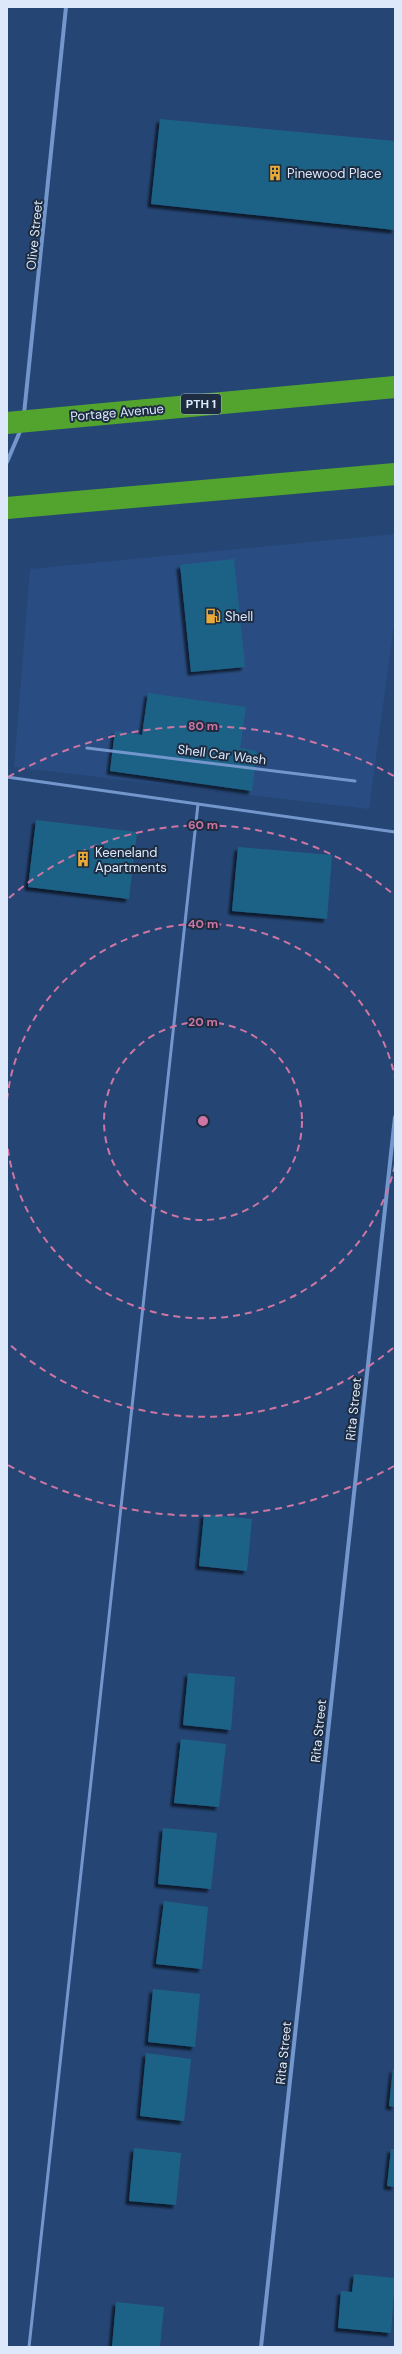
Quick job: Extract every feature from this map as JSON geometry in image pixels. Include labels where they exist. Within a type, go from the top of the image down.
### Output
[{"type":"highway","name":"Portage Avenue","points":[[15,422],[395,386]]},
{"type":"highway","points":[[7,508],[395,474]]},
{"type":"street","name":"Olive Street","points":[[7,462],[15,422],[66,7]]},
{"type":"street","name":"Rita Street","points":[[261,2347],[395,1118]]},
{"type":"lane","name":"Shell Car Wash","points":[[87,748],[355,781]]},
{"type":"lane","points":[[7,777],[395,832]]},
{"type":"lane","points":[[29,2347],[198,804]]},
{"type":"shaded area","points":[[395,534],[395,617],[369,809],[14,767],[30,569]]},
{"type":"building","name":"Pinewood Place","points":[[160,119],[395,141],[395,230],[151,204]]},
{"type":"building","name":"Shell","points":[[234,559],[245,667],[191,672],[180,565]]},
{"type":"building","points":[[148,693],[246,707],[240,748],[257,751],[252,791],[110,771],[115,731],[142,735]]},
{"type":"building","name":"Keeneland Apartments","points":[[36,820],[137,832],[129,899],[28,887]]},
{"type":"building","points":[[238,847],[332,855],[327,919],[232,911]]},
{"type":"building","points":[[204,1514],[252,1519],[247,1571],[199,1566]]},
{"type":"building","points":[[188,1673],[235,1677],[231,1730],[183,1725]]},
{"type":"building","points":[[181,1739],[226,1744],[219,1807],[174,1803]]},
{"type":"building","points":[[163,1828],[217,1833],[211,1889],[158,1884]]},
{"type":"building","points":[[164,1901],[208,1907],[202,1969],[156,1964]]},
{"type":"building","points":[[153,1989],[200,1994],[195,2047],[148,2042]]},
{"type":"building","points":[[146,2053],[191,2059],[184,2121],[140,2116]]},
{"type":"building","points":[[393,2069],[395,2069],[395,2107],[389,2106]]},
{"type":"building","points":[[134,2148],[181,2153],[176,2205],[129,2201]]},
{"type":"building","points":[[391,2149],[395,2149],[395,2187],[387,2186]]},
{"type":"building","points":[[354,2274],[395,2278],[391,2333],[338,2328],[341,2291],[352,2292]]},
{"type":"building","points":[[116,2302],[164,2307],[160,2347],[112,2347]]},
{"type":"place","name":"Pinewood Place","points":[[275,173]]},
{"type":"place","name":"Shell","points":[[213,616]]},
{"type":"place","name":"Keeneland Apartments","points":[[83,859]]}]
